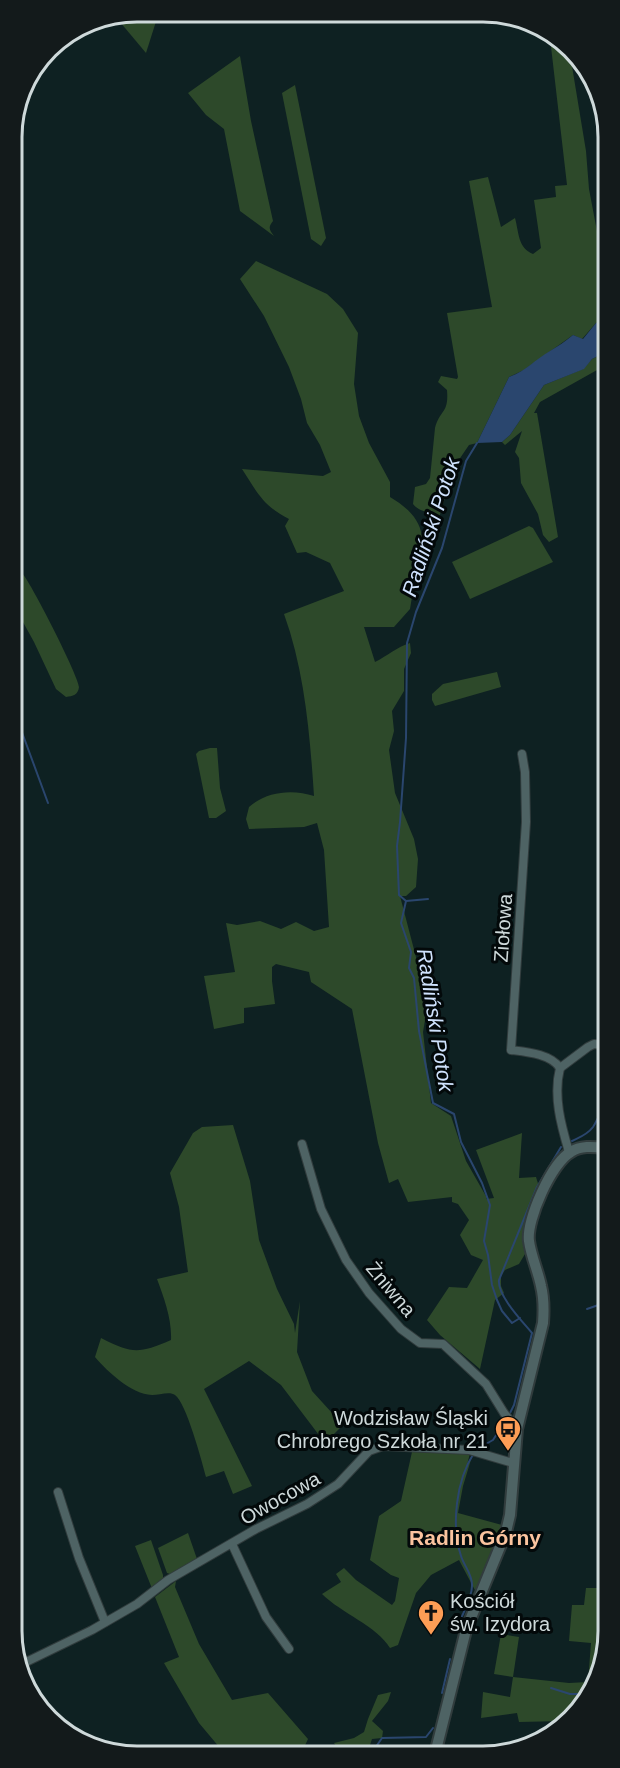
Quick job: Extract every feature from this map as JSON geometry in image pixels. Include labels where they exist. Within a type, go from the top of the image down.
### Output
[{"type":"street","name":"Ziołowa","points":[[522,754],[525,772],[526,822],[511,1050],[542,1056],[560,1068]]},
{"type":"street","points":[[569,1152],[557,1097],[560,1068],[588,1047],[597,1044]]},
{"type":"street","name":"Żniwna","points":[[302,1144],[321,1209],[346,1260],[369,1293],[401,1329],[420,1343],[443,1344],[486,1384],[513,1425]]},
{"type":"street","points":[[437,1746],[466,1630],[506,1532],[510,1515],[513,1425],[543,1323],[544,1306],[541,1285],[529,1241],[530,1222],[548,1181],[569,1152],[588,1147],[597,1147]]},
{"type":"street","name":"Owocowa","points":[[27,1661],[105,1622],[137,1604],[168,1580],[256,1529],[307,1504],[338,1484],[369,1451],[383,1446],[469,1450],[513,1463]]},
{"type":"street","points":[[58,1492],[79,1558],[105,1622]]},
{"type":"street","points":[[232,1544],[266,1617],[289,1649]]},
{"type":"green space","points":[[156,22],[146,53],[121,23]]},
{"type":"green space","points":[[551,45],[572,66],[598,236],[598,322],[582,339],[573,335],[524,370],[509,377],[477,443],[469,445],[454,467],[439,518],[434,518],[413,504],[415,487],[426,484],[430,478],[435,428],[447,403],[447,390],[438,382],[441,376],[457,379],[458,377],[447,313],[492,307],[469,181],[488,177],[501,227],[515,218],[524,248],[533,254],[541,248],[534,200],[556,197],[555,186],[567,185]]},
{"type":"green space","points":[[240,56],[251,121],[273,221],[270,228],[274,236],[240,211],[224,129],[206,115],[188,93]]},
{"type":"green space","points":[[295,85],[326,238],[321,246],[311,239],[282,93]]},
{"type":"green space","points":[[256,261],[327,294],[343,309],[358,333],[354,384],[359,416],[369,443],[390,482],[390,497],[410,513],[418,523],[422,536],[410,609],[394,627],[364,627],[375,662],[410,643],[411,653],[404,669],[404,691],[392,711],[394,731],[389,750],[395,793],[414,839],[418,859],[416,887],[406,896],[400,896],[428,1003],[423,1032],[431,1103],[451,1116],[466,1161],[486,1199],[494,1198],[476,1150],[522,1133],[519,1178],[536,1177],[540,1190],[528,1249],[519,1264],[505,1270],[501,1276],[504,1293],[495,1300],[480,1369],[440,1335],[427,1320],[449,1287],[467,1288],[483,1260],[471,1255],[460,1235],[469,1220],[458,1204],[452,1202],[452,1197],[408,1202],[398,1179],[389,1183],[378,1143],[352,1009],[311,982],[309,972],[276,964],[272,967],[275,1004],[244,1008],[244,1023],[214,1029],[204,976],[235,972],[226,923],[237,925],[260,921],[281,929],[296,922],[314,931],[329,927],[324,850],[317,823],[304,827],[249,829],[246,819],[249,807],[272,795],[289,792],[314,796],[302,681],[284,614],[344,591],[330,563],[306,552],[297,553],[285,526],[289,519],[267,504],[242,469],[323,476],[331,472],[320,445],[307,423],[289,367],[264,316],[240,279]]},
{"type":"green space","points":[[598,356],[598,370],[540,402],[534,413],[537,413],[558,537],[549,542],[543,535],[538,514],[521,483],[519,458],[515,452],[522,431],[505,445],[502,442],[510,435],[544,385],[583,369]]},
{"type":"green space","points":[[529,526],[533,528],[553,562],[470,599],[452,562]]},
{"type":"green space","points":[[23,574],[43,609],[77,680],[78,692],[73,696],[66,697],[56,689],[23,622]]},
{"type":"green space","points":[[497,672],[501,687],[435,706],[432,700],[432,694],[443,684]]},
{"type":"green space","points":[[210,748],[217,748],[220,788],[226,811],[216,818],[209,818],[196,754]]},
{"type":"green space","points":[[233,1125],[250,1181],[259,1240],[277,1289],[294,1324],[295,1333],[300,1301],[297,1352],[312,1391],[343,1425],[325,1443],[281,1385],[249,1361],[204,1389],[252,1486],[233,1494],[224,1471],[206,1477],[189,1420],[175,1395],[167,1393],[152,1395],[136,1391],[113,1375],[95,1357],[101,1338],[121,1347],[136,1350],[151,1348],[171,1340],[169,1316],[157,1279],[188,1272],[179,1207],[170,1173],[193,1133],[202,1127]]},
{"type":"green space","points":[[412,1452],[470,1453],[467,1465],[473,1453],[458,1513],[502,1525],[498,1549],[477,1594],[459,1560],[431,1575],[416,1593],[398,1645],[390,1648],[377,1633],[322,1594],[341,1582],[336,1574],[344,1568],[356,1580],[392,1605],[395,1601],[399,1578],[370,1560],[379,1516],[401,1501]]},
{"type":"green space","points":[[188,1533],[197,1559],[173,1575],[167,1573],[158,1548]]},
{"type":"green space","points":[[151,1540],[163,1575],[163,1581],[153,1591],[135,1546]]},
{"type":"green space","points":[[176,1581],[175,1587],[199,1644],[232,1700],[268,1693],[308,1739],[305,1746],[218,1746],[199,1723],[164,1663],[179,1657],[155,1597]]},
{"type":"green space","points":[[586,1588],[597,1588],[597,1638],[594,1660],[588,1676],[591,1643],[569,1641],[572,1605],[584,1605]]},
{"type":"green space","points":[[501,1634],[519,1637],[513,1677],[494,1674]]},
{"type":"green space","points":[[513,1677],[569,1683],[585,1682],[569,1706],[552,1721],[519,1722],[517,1713],[481,1718],[483,1692],[510,1697]]},
{"type":"green space","points":[[391,1692],[388,1701],[372,1721],[383,1731],[382,1738],[372,1739],[370,1746],[336,1746],[334,1743],[354,1738],[364,1732],[378,1695]]},
{"type":"water","points":[[598,322],[598,356],[592,359],[584,369],[544,385],[510,435],[502,442],[477,443],[509,377],[526,368],[573,335],[583,339]]},
{"type":"waterway","name":"Radliński Potok","points":[[477,443],[466,461],[442,548],[416,612],[407,643],[406,738],[397,846],[399,895],[406,901],[401,923],[411,952],[409,968],[414,978],[419,1031],[433,1103],[454,1114],[461,1142],[482,1183],[490,1205],[484,1241],[492,1285],[502,1311],[512,1323],[520,1318]]},
{"type":"waterway","points":[[23,734],[48,803]]},
{"type":"waterway","points":[[406,901],[428,899]]},
{"type":"waterway","points":[[572,1141],[591,1130],[597,1119]]},
{"type":"waterway","points":[[509,1415],[514,1405],[532,1333],[506,1300],[499,1286],[499,1280],[537,1187],[561,1147]]},
{"type":"waterway","points":[[587,1309],[597,1305]]},
{"type":"waterway","name":"Radliński Potok","points":[[477,1449],[493,1440],[506,1420]]},
{"type":"waterway","name":"Radliński Potok","points":[[460,1621],[471,1595],[472,1582],[458,1544],[457,1503],[463,1476],[474,1453]]},
{"type":"waterway","name":"Radliński Potok","points":[[442,1693],[450,1659]]},
{"type":"waterway","points":[[551,1688],[578,1694]]},
{"type":"waterway","name":"Radliński Potok","points":[[376,1746],[382,1738],[426,1737],[433,1728]]},
{"type":"place","name":"Wodzisław Śląski Chrobrego Szkoła nr 21","points":[[508,1452]]},
{"type":"place","name":"Kościół św. Izydora","points":[[431,1636]]},
{"type":"district","name":"Radlin Górny","points":[[475,1538]]}]
